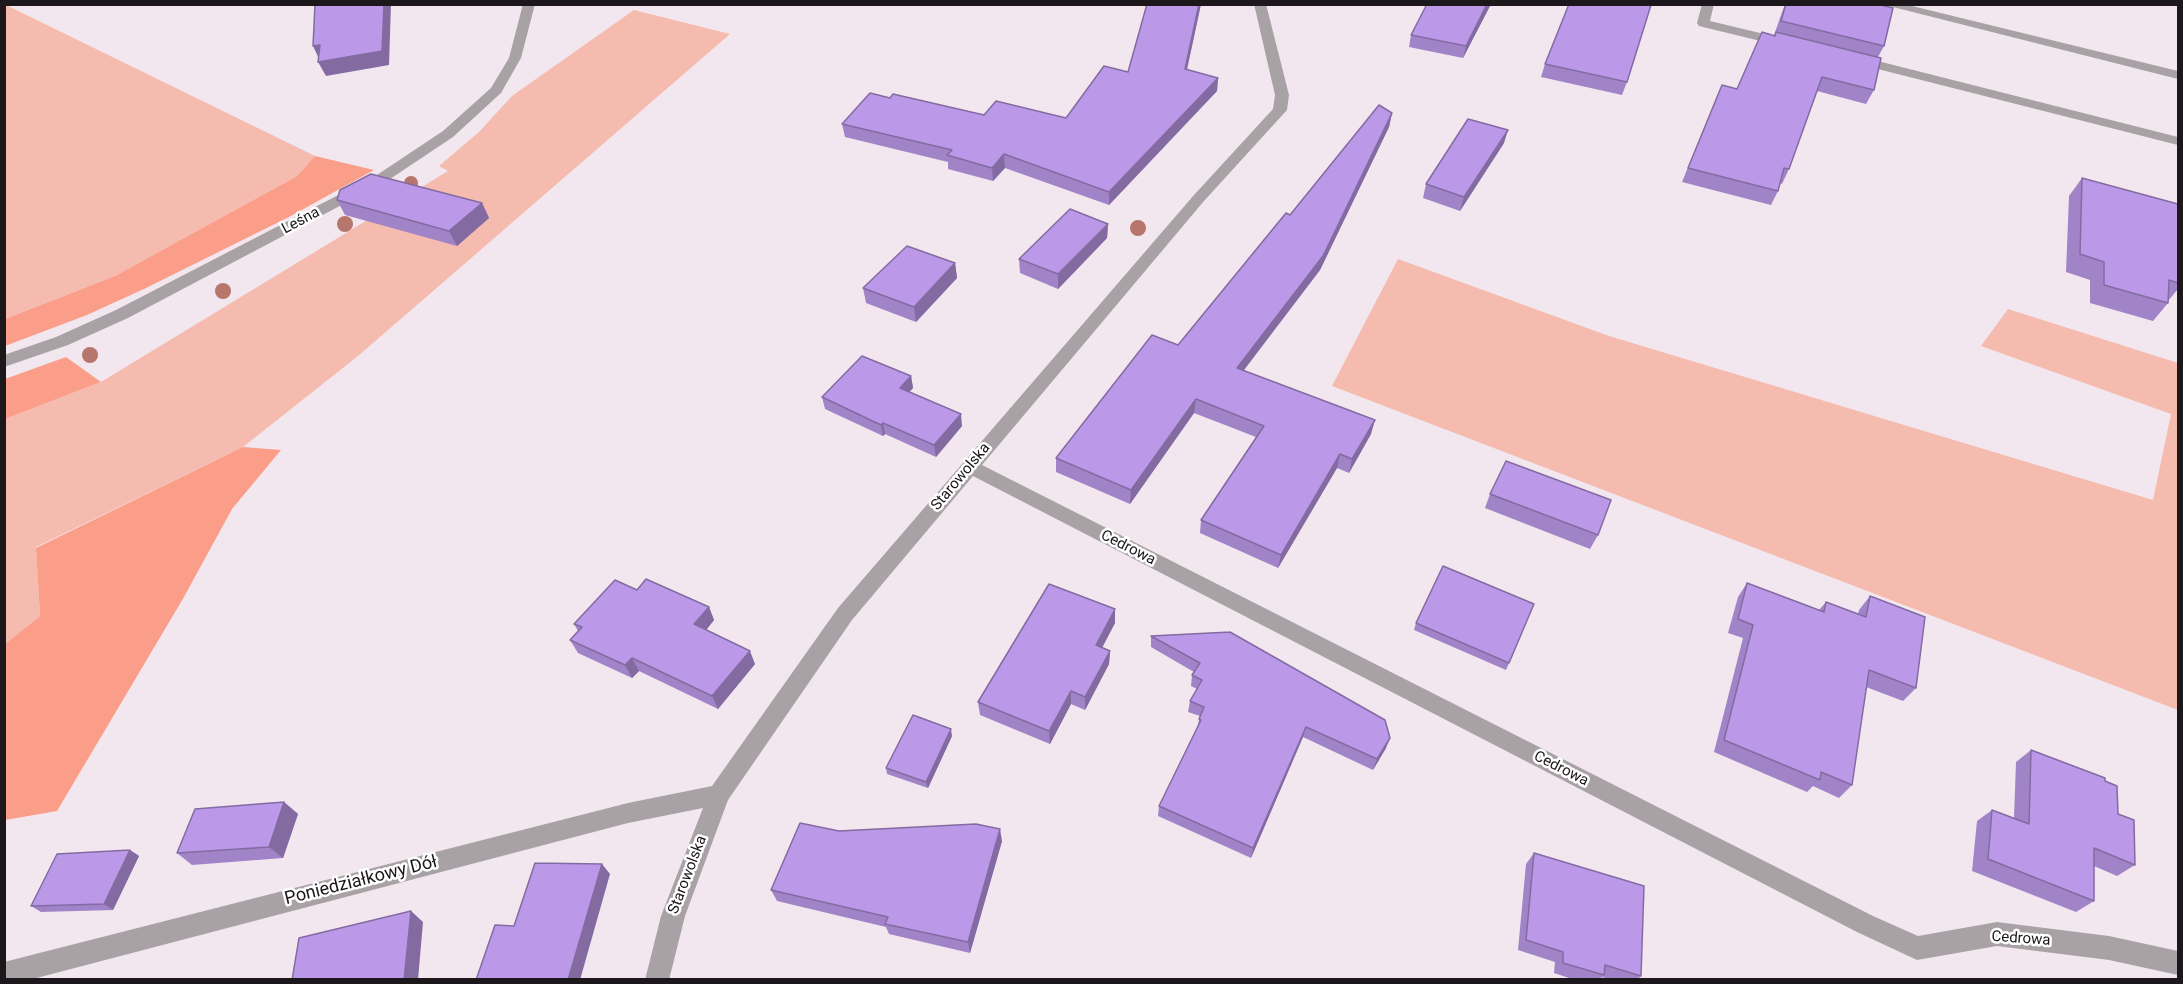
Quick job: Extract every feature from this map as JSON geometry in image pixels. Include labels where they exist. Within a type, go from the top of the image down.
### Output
[{"type":"street","name":"Leśna","points":[[4,361],[62,342],[153,298],[382,178],[419,154],[448,134],[496,90],[515,58],[528,4]]},
{"type":"street","name":"Starowolska","points":[[657,980],[673,915],[719,795],[845,614],[1199,198],[1280,110],[1282,95],[1260,4]]},
{"type":"street","points":[[1708,4],[1703,23],[1796,45]]},
{"type":"street","points":[[1887,4],[2178,75]]},
{"type":"street","points":[[1839,56],[2178,141]]},
{"type":"street","name":"Cedrowa","points":[[970,467],[1843,913],[1917,948],[1997,934],[2109,948],[2178,963]]},
{"type":"street","name":"Poniedziałkowy Dół","points":[[4,974],[617,816],[719,795]]},
{"type":"shaded area","points":[[5,5],[315,156],[297,176],[115,276],[5,319]]},
{"type":"shaded area","points":[[634,10],[730,34],[358,356],[243,447],[36,547],[40,616],[5,644],[5,419],[101,382],[448,171],[439,166],[479,132],[512,96]]},
{"type":"shaded area","points":[[315,156],[374,170],[289,217],[146,288],[87,315],[5,346],[5,319],[115,276],[297,176]]},
{"type":"shaded area","points":[[1398,259],[1609,336],[2153,500],[2171,414],[1981,346],[2008,309],[2178,363],[2178,710],[1332,386]]},
{"type":"shaded area","points":[[66,357],[101,382],[5,419],[5,379]]},
{"type":"shaded area","points":[[243,447],[281,450],[232,509],[184,597],[57,811],[5,820],[5,644],[40,616],[36,548]]},
{"type":"building","points":[[315,4],[384,4],[382,51],[318,62],[320,45],[313,46]]},
{"type":"building","points":[[1147,4],[1199,4],[1185,69],[1218,78],[1109,192],[1004,154],[992,168],[947,155],[952,150],[842,124],[870,93],[890,98],[893,94],[984,115],[996,101],[1066,118],[1104,66],[1128,72]]},
{"type":"building","points":[[1427,4],[1487,4],[1466,46],[1411,35]]},
{"type":"building","points":[[1569,4],[1651,5],[1627,82],[1545,64]]},
{"type":"building","points":[[1786,4],[1877,4],[1893,8],[1884,46],[1781,21]]},
{"type":"building","points":[[1762,32],[1775,36],[1776,32],[1881,58],[1874,90],[1822,77],[1789,169],[1784,168],[1778,191],[1688,168],[1722,85],[1737,89]]},
{"type":"building","points":[[1379,105],[1392,113],[1323,256],[1237,368],[1375,420],[1352,459],[1340,454],[1281,555],[1201,520],[1264,426],[1196,399],[1131,490],[1056,458],[1152,335],[1178,345],[1286,213],[1290,215]]},
{"type":"building","points":[[1468,119],[1508,130],[1464,197],[1426,184]]},
{"type":"building","points":[[371,174],[482,203],[449,231],[337,200],[340,190]]},
{"type":"building","points":[[2082,178],[2178,204],[2178,283],[2169,280],[2168,303],[2104,285],[2104,262],[2080,254]]},
{"type":"building","points":[[1070,209],[1108,224],[1058,274],[1019,259]]},
{"type":"building","points":[[907,246],[955,263],[914,307],[863,288]]},
{"type":"building","points":[[862,356],[911,376],[900,388],[961,414],[934,445],[883,423],[881,425],[822,397]]},
{"type":"building","points":[[1506,461],[1611,500],[1598,535],[1490,494]]},
{"type":"building","points":[[1443,566],[1534,604],[1509,663],[1416,623]]},
{"type":"building","points":[[646,579],[709,607],[694,624],[750,651],[712,696],[632,658],[625,665],[570,640],[582,627],[574,624],[615,580],[637,590]]},
{"type":"building","points":[[1747,583],[1824,612],[1826,602],[1866,617],[1870,596],[1925,617],[1916,688],[1869,670],[1852,785],[1821,772],[1820,780],[1724,740],[1753,625],[1738,619]]},
{"type":"building","points":[[1049,584],[1115,609],[1096,645],[1110,651],[1085,697],[1071,691],[1049,731],[978,702]]},
{"type":"building","points":[[1230,632],[1385,720],[1390,738],[1377,759],[1306,727],[1253,848],[1159,806],[1201,720],[1199,719],[1204,707],[1190,701],[1202,680],[1192,675],[1200,663],[1151,636]]},
{"type":"building","points":[[913,715],[951,729],[926,782],[886,768]]},
{"type":"building","points":[[2031,750],[2105,778],[2105,781],[2117,786],[2118,814],[2134,820],[2135,865],[2094,848],[2094,901],[1988,859],[1992,810],[2029,824]]},
{"type":"building","points":[[284,802],[269,847],[177,853],[195,809]]},
{"type":"building","points":[[800,823],[839,831],[976,824],[1000,829],[968,942],[885,924],[888,917],[771,890]]},
{"type":"building","points":[[130,850],[104,904],[31,906],[57,854]]},
{"type":"building","points":[[1534,853],[1644,886],[1641,976],[1605,965],[1604,975],[1563,963],[1563,952],[1526,940]]},
{"type":"building","points":[[535,863],[602,864],[568,980],[476,980],[495,925],[514,926]]},
{"type":"building","points":[[411,911],[404,980],[292,980],[299,938]]}]
